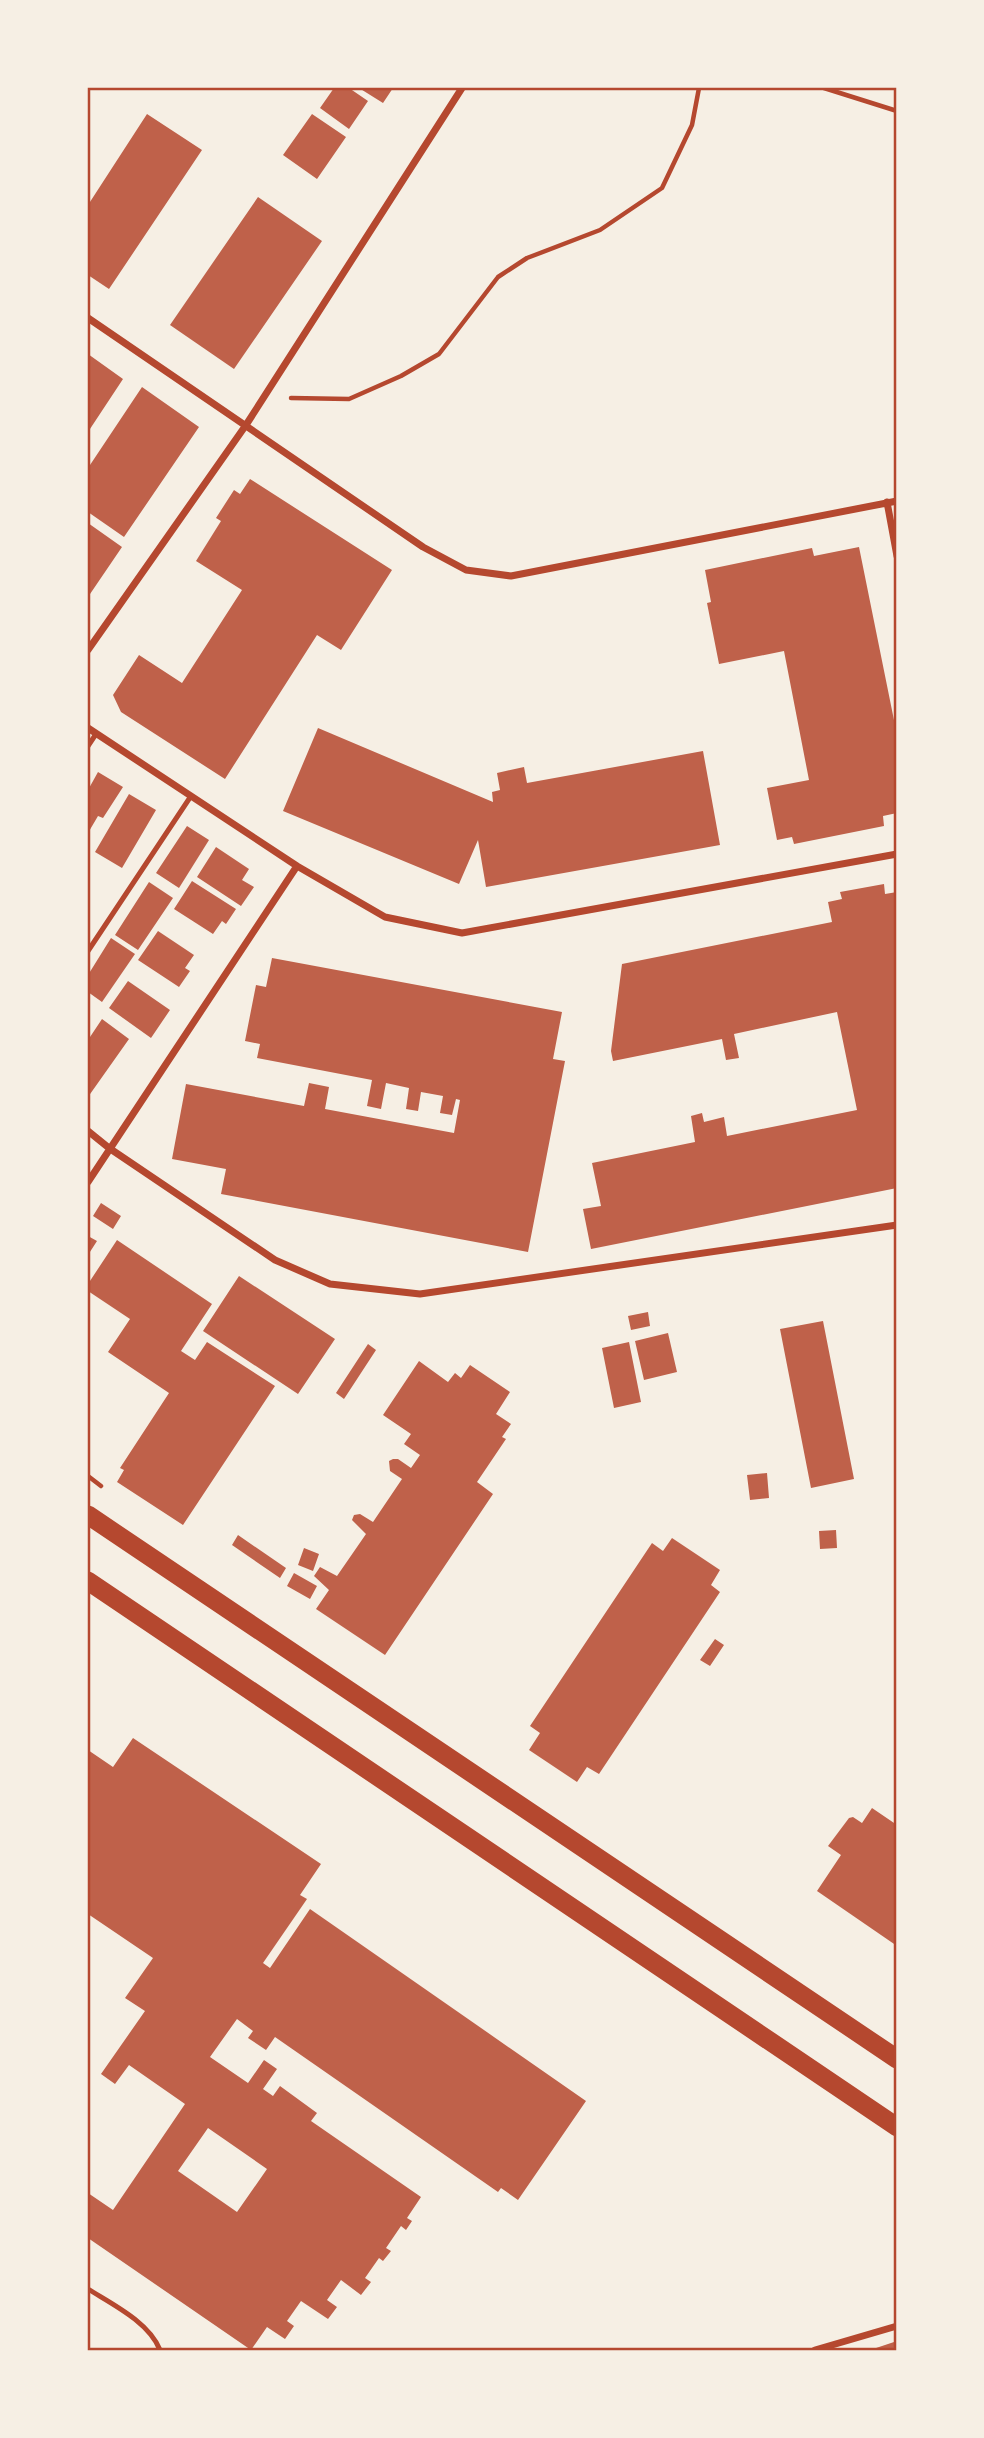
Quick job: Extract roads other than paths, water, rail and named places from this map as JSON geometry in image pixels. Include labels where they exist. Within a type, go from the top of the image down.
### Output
[{"type":"highway","points":[[88,1515],[897,2059]]},
{"type":"highway","points":[[88,1581],[897,2127]]},
{"type":"street","points":[[88,650],[246,425],[462,88]]},
{"type":"street","points":[[88,318],[423,547],[466,570],[511,576],[897,501]]},
{"type":"street","points":[[887,502],[897,556]]},
{"type":"street","points":[[88,728],[297,866],[385,917],[462,933],[897,854]]},
{"type":"street","points":[[88,1182],[297,866]]},
{"type":"street","points":[[88,1131],[275,1260],[330,1284],[420,1294],[897,1225]]},
{"type":"street","points":[[815,2350],[897,2326]]},
{"type":"lane","points":[[88,746],[96,734]]},
{"type":"lane","points":[[88,951],[191,796]]},
{"type":"lane","points":[[88,2288],[122,2310],[146,2330],[160,2350]]}]
